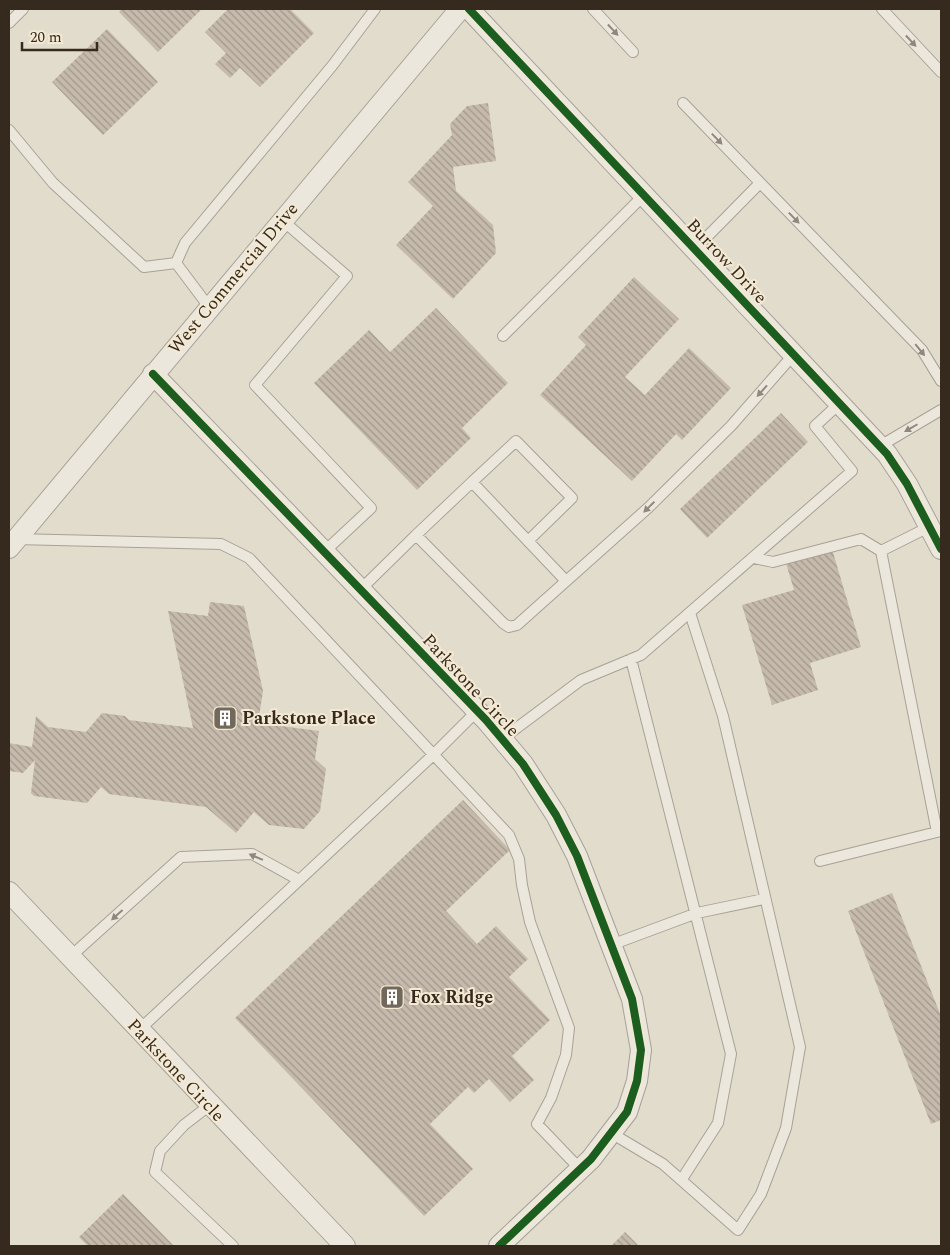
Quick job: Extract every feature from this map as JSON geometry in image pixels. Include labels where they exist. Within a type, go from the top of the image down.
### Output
[{"type":"street","name":"West Commercial Drive","points":[[11,541],[460,9]]},
{"type":"street","name":"Burrow Drive","points":[[469,9],[880,446],[907,484],[931,526],[941,549]]},
{"type":"street","name":"Parkstone Circle","points":[[153,374],[477,711],[523,764],[556,815],[577,856],[632,999],[641,1050],[637,1081],[626,1112],[611,1133],[580,1169],[499,1246]]},
{"type":"street","name":"Parkstone Circle","points":[[9,892],[340,1245]]},
{"type":"lane","points":[[9,23],[23,9]]},
{"type":"lane","points":[[176,263],[185,243],[332,66],[375,9]]},
{"type":"lane","points":[[593,9],[633,52]]},
{"type":"lane","points":[[882,9],[941,72]]},
{"type":"lane","points":[[683,104],[922,350],[941,380]]},
{"type":"lane","points":[[9,130],[54,182],[144,267],[176,263]]},
{"type":"lane","points":[[695,249],[760,183]]},
{"type":"lane","points":[[503,336],[644,195]]},
{"type":"lane","points":[[282,220],[347,276],[255,385],[371,508],[324,552]]},
{"type":"lane","points":[[176,263],[209,307]]},
{"type":"lane","points":[[416,535],[503,623],[509,627],[517,625],[648,508],[731,426],[794,354]]},
{"type":"lane","points":[[502,740],[581,680],[640,655],[754,558],[852,470],[815,426],[840,403]]},
{"type":"lane","points":[[880,446],[941,410]]},
{"type":"lane","points":[[360,590],[516,441],[572,498],[528,541]]},
{"type":"lane","points":[[472,482],[566,582]]},
{"type":"lane","points":[[881,552],[931,526]]},
{"type":"lane","points":[[754,558],[773,562],[861,539],[881,552],[937,832],[820,861]]},
{"type":"lane","points":[[11,541],[221,544],[249,558],[432,756],[463,785],[508,835],[519,859],[522,885],[530,922],[569,1028],[566,1055],[551,1098],[537,1124],[580,1169]]},
{"type":"lane","points":[[611,1133],[663,1164],[738,1230],[761,1194],[786,1128],[800,1047],[764,899],[723,716],[690,613]]},
{"type":"lane","points":[[631,659],[697,913],[731,1054],[718,1123],[682,1179]]},
{"type":"lane","points":[[139,1030],[432,756],[477,711]]},
{"type":"lane","points":[[70,957],[181,857],[252,854],[299,880]]},
{"type":"lane","points":[[611,944],[697,913],[764,899]]},
{"type":"lane","points":[[210,1106],[184,1125],[160,1151],[155,1172],[233,1246]]},
{"type":"building","points":[[122,9],[202,9],[158,52],[119,12]]},
{"type":"building","points":[[228,9],[290,9],[314,33],[260,87],[240,68],[230,78],[215,64],[226,53],[205,32]]},
{"type":"building","points":[[107,29],[158,82],[103,135],[52,82]]},
{"type":"building","points":[[488,103],[496,161],[453,167],[456,191],[493,225],[496,253],[453,299],[396,245],[433,206],[408,182],[452,135],[450,124],[467,106]]},
{"type":"building","points":[[634,277],[679,319],[625,377],[645,395],[689,348],[731,388],[682,440],[676,434],[632,481],[540,395],[586,345],[578,337]]},
{"type":"building","points":[[436,308],[508,383],[462,428],[471,438],[417,490],[314,383],[369,330],[390,352]]},
{"type":"building","points":[[781,413],[808,442],[707,538],[680,509]]},
{"type":"building","points":[[832,549],[861,647],[810,663],[818,690],[772,705],[742,605],[794,590],[786,563]]},
{"type":"building","name":"Parkstone Place","points":[[210,602],[244,606],[263,691],[258,723],[319,731],[315,759],[326,769],[320,811],[304,829],[269,825],[254,812],[236,833],[206,807],[109,794],[101,787],[87,803],[34,796],[31,793],[35,760],[23,773],[9,771],[9,743],[32,747],[36,716],[48,727],[86,732],[102,713],[125,716],[129,720],[193,728],[168,611],[208,616]]},
{"type":"building","name":"Fox Ridge","points":[[463,800],[510,850],[446,911],[477,944],[496,926],[528,959],[509,977],[550,1020],[512,1056],[534,1080],[510,1102],[489,1079],[474,1093],[468,1087],[430,1124],[473,1169],[424,1216],[235,1018]]},
{"type":"building","points":[[892,893],[941,1016],[941,1120],[931,1124],[848,911]]},
{"type":"building","points":[[123,1194],[174,1246],[88,1246],[79,1237]]},
{"type":"building","points":[[625,1232],[639,1246],[611,1246]]},
{"type":"cycle path","points":[[469,9],[887,454],[907,484],[941,549]]},
{"type":"cycle path","points":[[153,374],[486,720],[523,764],[556,815],[577,856],[632,999],[641,1050],[637,1081],[627,1112],[591,1159],[499,1246]]},
{"type":"place","name":"Parkstone Place","points":[[225,718]]},
{"type":"place","name":"Fox Ridge","points":[[392,997]]}]
